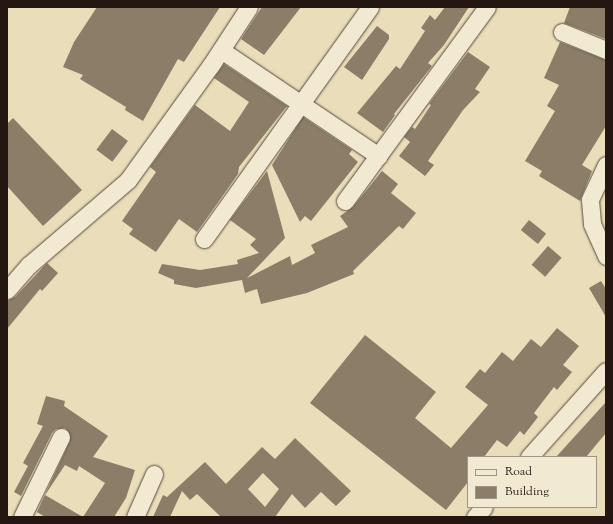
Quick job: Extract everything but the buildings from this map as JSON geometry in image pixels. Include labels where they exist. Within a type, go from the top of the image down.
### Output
[{"type":"street","points":[[7,290],[29,265],[128,180],[221,50],[249,7]]},
{"type":"street","points":[[204,239],[370,7]]},
{"type":"street","points":[[345,201],[487,7]]},
{"type":"street","points":[[562,32],[606,50]]},
{"type":"street","points":[[221,50],[379,156]]},
{"type":"street","points":[[606,165],[590,200],[592,224],[606,256]]},
{"type":"street","points":[[530,456],[606,371]]},
{"type":"street","points":[[22,517],[61,437]]},
{"type":"street","points":[[135,517],[154,474]]},
{"type":"street","points":[[476,517],[483,508]]}]
